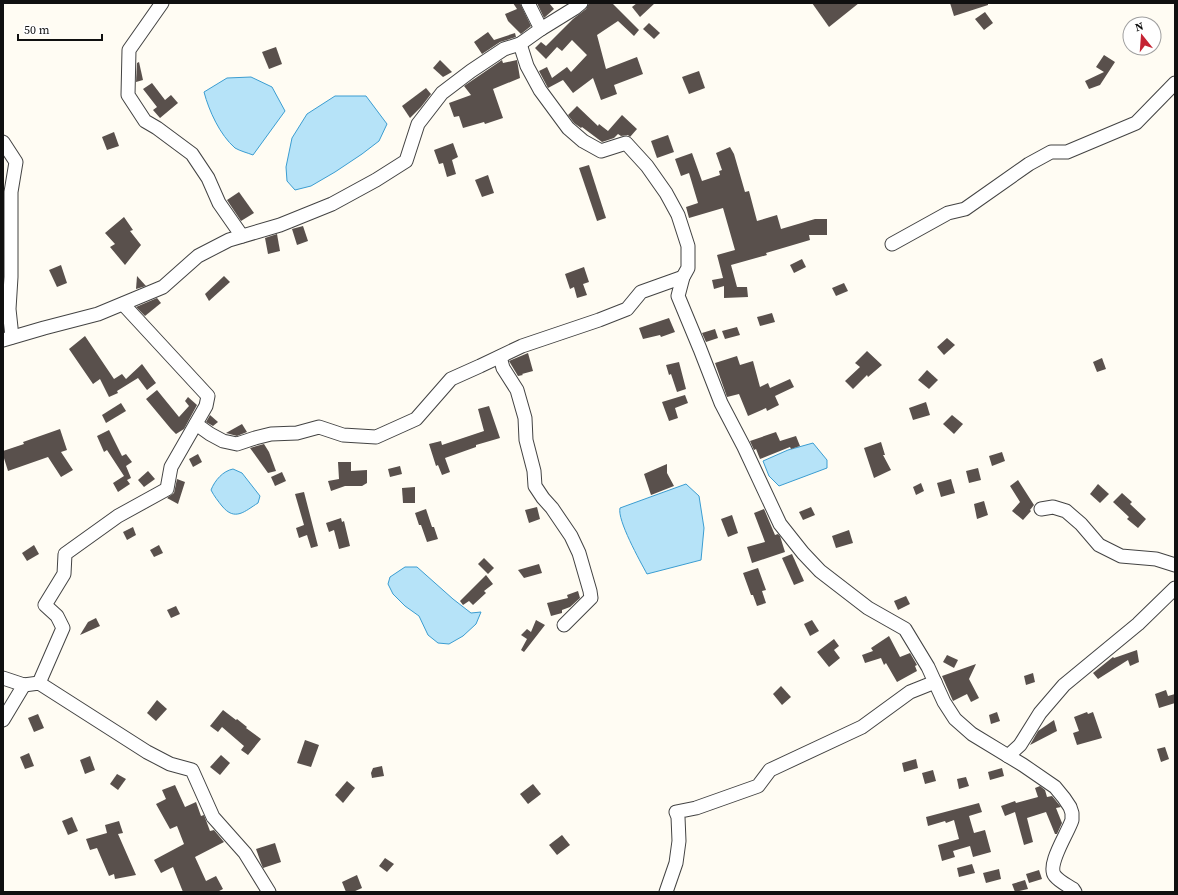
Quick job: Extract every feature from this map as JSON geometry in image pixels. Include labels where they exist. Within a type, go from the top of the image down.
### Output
[{"type":"street","points":[[162,3],[129,50],[128,95],[145,121],[192,154],[208,178],[220,203],[242,236]]},
{"type":"street","points":[[528,3],[542,30]]},
{"type":"street","points":[[3,142],[16,162],[11,198],[11,277],[8,339],[98,314],[163,287],[198,256],[229,240],[280,224],[332,204],[376,180],[406,161],[418,124],[442,94],[504,48],[520,44],[581,3]]},
{"type":"street","points":[[520,44],[527,66],[540,90],[568,128],[583,141],[601,152],[626,143],[647,166],[666,193],[678,215],[688,246],[688,268],[683,277],[678,296],[721,403],[744,447],[780,524],[803,553],[820,571],[868,608],[905,629],[928,667],[944,702],[955,719],[972,734],[1055,787],[1064,798],[1070,807],[1072,820],[1052,870],[1055,876],[1075,892]]},
{"type":"street","points":[[892,244],[948,213],[965,209],[1029,164],[1052,152],[1067,152],[1136,122],[1175,83]]},
{"type":"street","points":[[196,424],[223,441],[237,444],[271,434],[297,433],[319,427],[343,435],[376,437],[416,419],[451,378],[522,346],[599,320],[626,309],[640,292],[683,277]]},
{"type":"street","points":[[39,683],[63,628],[57,616],[45,605],[64,574],[66,554],[118,516],[167,489],[171,467],[206,406],[208,396],[123,304]]},
{"type":"street","points":[[500,356],[504,368],[518,390],[525,418],[526,440],[534,471],[535,486],[571,536],[579,553],[590,591],[591,598],[564,625]]},
{"type":"street","points":[[1041,509],[1053,507],[1066,511],[1081,524],[1099,545],[1121,556],[1156,559],[1175,565]]},
{"type":"street","points":[[1008,756],[1020,745],[1040,713],[1064,685],[1138,624],[1175,588]]},
{"type":"street","points":[[3,678],[24,685],[39,683],[147,752],[170,764],[192,770],[213,817],[245,853],[269,892]]},
{"type":"street","points":[[666,892],[676,863],[679,841],[678,817],[676,812],[696,808],[758,786],[770,770],[862,727],[910,692],[935,682]]},
{"type":"street","points":[[3,720],[24,685]]},
{"type":"water","points":[[251,77],[272,87],[285,111],[253,155],[235,148],[230,143],[220,130],[212,115],[204,92],[227,78]]},
{"type":"water","points":[[335,96],[366,96],[387,124],[379,141],[362,154],[311,186],[295,190],[287,181],[286,167],[292,138],[307,114]]},
{"type":"water","points":[[813,443],[827,460],[827,468],[779,486],[769,476],[763,461],[788,450]]},
{"type":"water","points":[[233,469],[242,473],[260,496],[258,503],[240,514],[227,511],[211,490],[220,476]]},
{"type":"water","points":[[686,484],[699,496],[704,528],[701,560],[647,574],[625,531],[620,514],[620,508]]},
{"type":"water","points":[[405,567],[417,567],[471,613],[481,612],[476,624],[463,636],[449,644],[438,643],[428,635],[419,616],[405,606],[393,594],[388,584],[390,577]]},
{"type":"building","points":[[513,3],[520,3],[531,26],[521,34],[508,21],[505,14],[517,9]]},
{"type":"building","points":[[537,3],[549,3],[554,9],[544,18]]},
{"type":"building","points":[[589,3],[612,3],[639,30],[634,36],[618,21],[597,35],[606,69],[637,57],[643,74],[614,85],[617,94],[601,100],[593,78],[573,93],[563,80],[548,88],[539,71],[547,67],[552,78],[567,67],[571,72],[587,55],[572,40],[562,51],[557,47],[546,59],[535,48],[541,42],[546,46],[573,19],[586,9]]},
{"type":"building","points":[[637,3],[655,3],[640,17],[632,7]]},
{"type":"building","points":[[812,3],[859,3],[829,27]]},
{"type":"building","points":[[950,3],[988,3],[988,5],[954,16]]},
{"type":"building","points":[[985,12],[993,23],[984,30],[975,19]]},
{"type":"building","points":[[649,23],[660,33],[654,39],[643,29]]},
{"type":"building","points":[[488,32],[494,40],[515,33],[516,37],[500,42],[482,54],[474,42]]},
{"type":"building","points":[[276,47],[282,64],[269,69],[262,52]]},
{"type":"building","points":[[1104,55],[1115,62],[1100,85],[1089,89],[1085,81],[1104,72],[1096,67]]},
{"type":"building","points":[[440,60],[452,72],[443,77],[433,68]]},
{"type":"building","points":[[502,60],[503,63],[517,60],[520,78],[493,89],[503,118],[485,124],[484,122],[463,128],[459,116],[454,117],[449,103],[471,95],[464,86]]},
{"type":"building","points":[[139,62],[143,80],[136,82],[137,63]]},
{"type":"building","points":[[699,71],[705,88],[689,94],[682,77]]},
{"type":"building","points":[[152,83],[165,100],[171,95],[178,103],[160,118],[153,110],[157,107],[143,89]]},
{"type":"building","points":[[426,88],[431,94],[410,118],[402,106]]},
{"type":"building","points":[[577,106],[598,126],[599,124],[608,131],[622,115],[637,129],[630,137],[628,135],[621,136],[618,134],[614,138],[602,142],[574,123],[568,115]]},
{"type":"building","points":[[114,132],[119,146],[107,150],[102,137]]},
{"type":"building","points":[[668,135],[674,152],[657,158],[651,141]]},
{"type":"building","points":[[453,143],[458,157],[452,160],[456,174],[447,177],[443,163],[439,164],[434,150]]},
{"type":"building","points":[[730,147],[734,154],[745,192],[749,191],[757,221],[777,215],[781,229],[815,219],[827,219],[827,235],[809,235],[810,240],[766,253],[767,255],[731,265],[737,287],[747,287],[748,297],[724,298],[724,286],[714,289],[712,280],[723,278],[717,255],[735,250],[723,208],[689,218],[686,207],[698,203],[689,173],[681,176],[675,159],[692,153],[702,181],[720,175],[719,171],[722,170],[716,153]]},
{"type":"building","points":[[589,165],[606,218],[597,221],[579,168]]},
{"type":"building","points":[[488,175],[494,193],[482,197],[475,180]]},
{"type":"building","points":[[239,192],[254,213],[241,221],[227,200]]},
{"type":"building","points":[[124,217],[133,230],[130,231],[141,245],[125,265],[110,247],[115,244],[105,233]]},
{"type":"building","points":[[303,226],[308,241],[297,245],[292,229]]},
{"type":"building","points":[[277,234],[280,251],[268,254],[265,238]]},
{"type":"building","points":[[802,259],[806,267],[794,273],[790,265]]},
{"type":"building","points":[[61,265],[67,283],[57,287],[49,270]]},
{"type":"building","points":[[584,267],[589,282],[583,284],[587,295],[577,298],[574,287],[570,289],[565,274]]},
{"type":"building","points":[[137,276],[146,286],[136,289]]},
{"type":"building","points":[[224,276],[230,282],[209,301],[205,294]]},
{"type":"building","points":[[844,283],[848,291],[836,296],[832,288]]},
{"type":"building","points":[[157,298],[161,303],[145,316],[136,307]]},
{"type":"building","points":[[772,313],[775,322],[760,326],[757,317]]},
{"type":"building","points":[[669,318],[675,332],[661,337],[660,335],[643,339],[639,328]]},
{"type":"building","points":[[737,327],[740,335],[725,339],[722,331]]},
{"type":"building","points":[[715,329],[718,338],[706,342],[702,333]]},
{"type":"building","points":[[85,336],[114,379],[122,374],[126,379],[142,364],[156,383],[147,390],[138,378],[117,391],[118,393],[109,397],[100,379],[93,384],[69,349]]},
{"type":"building","points":[[947,338],[955,345],[944,355],[937,347]]},
{"type":"building","points":[[867,351],[882,365],[868,377],[867,375],[853,389],[845,381],[860,367],[855,363]]},
{"type":"building","points":[[528,353],[533,371],[518,376],[509,361]]},
{"type":"building","points":[[737,356],[740,365],[753,361],[760,387],[768,383],[770,388],[790,379],[794,387],[775,396],[779,405],[767,411],[766,408],[748,416],[739,394],[727,397],[715,363]]},
{"type":"building","points":[[1102,358],[1106,369],[1097,372],[1093,362]]},
{"type":"building","points":[[679,362],[686,389],[677,392],[671,374],[669,375],[666,365]]},
{"type":"building","points":[[927,370],[938,380],[929,389],[918,380]]},
{"type":"building","points":[[157,390],[179,417],[189,406],[185,401],[188,397],[197,405],[184,429],[176,434],[146,399]]},
{"type":"building","points":[[685,395],[688,403],[675,408],[678,418],[669,421],[662,402]]},
{"type":"building","points":[[926,402],[930,415],[913,420],[909,408]]},
{"type":"building","points":[[121,403],[126,411],[106,423],[102,415]]},
{"type":"building","points":[[489,406],[500,438],[476,445],[476,447],[445,458],[450,472],[442,475],[438,465],[436,466],[429,444],[441,441],[442,445],[484,431],[478,409]]},
{"type":"building","points":[[210,415],[218,422],[213,426],[206,422]]},
{"type":"building","points":[[952,415],[963,424],[954,434],[943,424]]},
{"type":"building","points":[[242,424],[247,432],[237,436],[226,433]]},
{"type":"building","points":[[60,429],[67,450],[61,452],[73,470],[61,477],[48,457],[8,471],[3,451]]},
{"type":"building","points":[[109,430],[122,456],[126,454],[132,462],[126,466],[131,478],[127,480],[130,484],[118,492],[113,483],[124,476],[107,450],[104,452],[97,436]]},
{"type":"building","points":[[776,432],[780,441],[796,436],[800,446],[791,449],[790,447],[760,459],[756,449],[754,450],[750,441]]},
{"type":"building","points":[[881,442],[885,455],[883,455],[891,470],[874,478],[864,448]]},
{"type":"building","points":[[264,444],[269,452],[276,471],[268,473],[250,448]]},
{"type":"building","points":[[1002,452],[1005,461],[992,466],[989,456]]},
{"type":"building","points":[[198,454],[202,462],[193,467],[189,459]]},
{"type":"building","points":[[338,462],[351,462],[351,471],[367,470],[367,483],[362,486],[345,486],[331,491],[328,481],[339,479]]},
{"type":"building","points":[[667,464],[667,473],[674,486],[651,495],[644,474]]},
{"type":"building","points":[[400,466],[402,474],[390,477],[388,469]]},
{"type":"building","points":[[978,468],[981,480],[969,483],[966,471]]},
{"type":"building","points":[[148,471],[155,479],[144,487],[138,480]]},
{"type":"building","points":[[282,472],[286,481],[275,486],[271,477]]},
{"type":"building","points":[[177,479],[185,482],[178,504],[167,498],[174,493]]},
{"type":"building","points":[[951,479],[955,493],[941,497],[937,483]]},
{"type":"building","points":[[1018,480],[1034,505],[1023,520],[1012,511],[1020,502],[1010,486]]},
{"type":"building","points":[[921,483],[924,491],[916,495],[913,487]]},
{"type":"building","points":[[1098,484],[1109,494],[1100,503],[1090,494]]},
{"type":"building","points":[[415,487],[415,503],[403,503],[402,488]]},
{"type":"building","points":[[304,492],[318,546],[311,548],[307,535],[299,538],[296,528],[304,525],[295,494]]},
{"type":"building","points":[[1122,493],[1132,502],[1130,504],[1146,519],[1138,528],[1127,519],[1129,517],[1113,502]]},
{"type":"building","points":[[984,501],[988,515],[977,519],[974,504]]},
{"type":"building","points":[[537,507],[540,519],[529,523],[525,510]]},
{"type":"building","points":[[811,507],[815,515],[803,520],[799,512]]},
{"type":"building","points":[[426,509],[438,539],[427,542],[415,513]]},
{"type":"building","points":[[764,509],[775,535],[778,534],[780,536],[785,552],[752,563],[747,547],[765,542],[754,513]]},
{"type":"building","points":[[732,515],[738,533],[728,537],[721,519]]},
{"type":"building","points":[[341,518],[342,522],[344,521],[350,546],[339,549],[334,530],[329,532],[326,523]]},
{"type":"building","points":[[133,527],[136,535],[127,540],[123,532]]},
{"type":"building","points":[[849,530],[853,543],[836,548],[832,536]]},
{"type":"building","points":[[34,545],[39,554],[27,561],[22,553]]},
{"type":"building","points":[[159,545],[163,553],[154,557],[150,550]]},
{"type":"building","points":[[792,554],[804,581],[794,585],[782,558]]},
{"type":"building","points":[[484,558],[494,568],[488,574],[478,564]]},
{"type":"building","points":[[539,564],[542,573],[524,578],[518,570]]},
{"type":"building","points":[[758,568],[766,590],[762,591],[766,603],[757,606],[753,595],[751,595],[743,573]]},
{"type":"building","points":[[486,575],[493,584],[484,591],[486,593],[473,605],[469,601],[463,605],[460,601]]},
{"type":"building","points":[[578,591],[580,598],[570,607],[562,610],[562,613],[551,616],[547,603],[568,598],[567,595]]},
{"type":"building","points":[[906,596],[910,604],[898,610],[894,601]]},
{"type":"building","points":[[176,606],[180,614],[171,618],[167,610]]},
{"type":"building","points":[[96,618],[100,626],[80,635],[88,622]]},
{"type":"building","points":[[536,620],[545,625],[524,652],[521,650],[527,639],[521,635],[527,629],[531,632]]},
{"type":"building","points":[[812,620],[819,631],[810,636],[804,624]]},
{"type":"building","points":[[889,636],[900,657],[910,653],[917,665],[915,666],[917,671],[897,682],[886,663],[884,665],[881,658],[865,663],[862,655],[873,651],[871,648]]},
{"type":"building","points":[[834,639],[839,646],[834,650],[840,658],[829,667],[817,652]]},
{"type":"building","points":[[1137,650],[1139,662],[1130,666],[1128,660],[1098,679],[1093,673],[1113,657],[1114,658]]},
{"type":"building","points":[[947,655],[958,660],[954,668],[943,662]]},
{"type":"building","points":[[976,664],[969,679],[979,698],[971,702],[967,694],[953,701],[942,676]]},
{"type":"building","points":[[1033,673],[1035,682],[1026,685],[1024,676]]},
{"type":"building","points":[[781,686],[791,697],[782,705],[773,694]]},
{"type":"building","points":[[1166,690],[1168,696],[1175,694],[1175,703],[1159,708],[1155,694]]},
{"type":"building","points":[[157,700],[167,709],[156,721],[147,713]]},
{"type":"building","points":[[223,710],[236,720],[237,719],[261,739],[248,755],[241,750],[244,746],[222,727],[218,732],[210,726]]},
{"type":"building","points":[[997,712],[1000,721],[991,724],[989,715]]},
{"type":"building","points":[[1087,712],[1088,714],[1093,712],[1102,738],[1077,745],[1073,733],[1079,731],[1074,717]]},
{"type":"building","points":[[38,714],[44,728],[34,732],[28,718]]},
{"type":"building","points":[[1054,720],[1057,731],[1030,745],[1038,731]]},
{"type":"building","points":[[305,740],[319,745],[311,767],[297,763]]},
{"type":"building","points":[[1165,747],[1169,759],[1161,762],[1157,749]]},
{"type":"building","points":[[29,753],[34,766],[25,769],[20,757]]},
{"type":"building","points":[[221,755],[230,763],[220,775],[210,767]]},
{"type":"building","points":[[90,756],[95,770],[85,774],[80,760]]},
{"type":"building","points":[[916,759],[918,768],[904,772],[902,763]]},
{"type":"building","points":[[382,766],[384,776],[372,778],[371,773],[373,768]]},
{"type":"building","points":[[1002,768],[1004,776],[990,780],[988,772]]},
{"type":"building","points":[[933,770],[936,781],[925,784],[922,773]]},
{"type":"building","points":[[117,774],[126,779],[118,790],[110,784]]},
{"type":"building","points":[[966,777],[969,786],[959,789],[957,779]]},
{"type":"building","points":[[347,781],[355,788],[343,803],[335,795]]},
{"type":"building","points":[[533,784],[541,794],[528,804],[520,794]]},
{"type":"building","points":[[175,785],[185,807],[196,802],[201,816],[204,815],[210,831],[214,830],[224,842],[195,857],[206,881],[216,876],[223,889],[217,892],[183,892],[173,867],[161,873],[154,860],[184,844],[177,826],[170,829],[156,804],[166,799],[162,790]]},
{"type":"building","points":[[1040,786],[1045,790],[1047,797],[1052,796],[1061,807],[1056,808],[1062,823],[1057,834],[1055,834],[1046,812],[1027,818],[1033,842],[1024,845],[1015,812],[1005,816],[1001,806],[1015,801],[1016,803],[1038,797],[1035,788]]},
{"type":"building","points":[[979,803],[982,812],[969,816],[974,833],[985,830],[991,852],[973,857],[970,846],[953,851],[955,857],[942,861],[938,845],[959,839],[954,820],[928,826],[926,817]]},
{"type":"building","points":[[72,817],[78,831],[68,835],[62,821]]},
{"type":"building","points":[[119,821],[123,833],[118,834],[136,875],[115,879],[114,874],[109,876],[97,848],[90,850],[86,839],[107,833],[105,825]]},
{"type":"building","points":[[562,835],[570,845],[557,855],[549,845]]},
{"type":"building","points":[[275,843],[281,862],[263,868],[256,849]]},
{"type":"building","points":[[385,858],[394,864],[387,872],[379,866]]},
{"type":"building","points":[[972,864],[975,873],[959,877],[957,868]]},
{"type":"building","points":[[999,869],[1001,879],[986,883],[983,873]]},
{"type":"building","points":[[1039,870],[1042,879],[1029,883],[1026,874]]},
{"type":"building","points":[[357,875],[362,888],[353,892],[346,892],[342,882]]},
{"type":"building","points":[[1025,880],[1028,889],[1015,892],[1012,884]]}]
